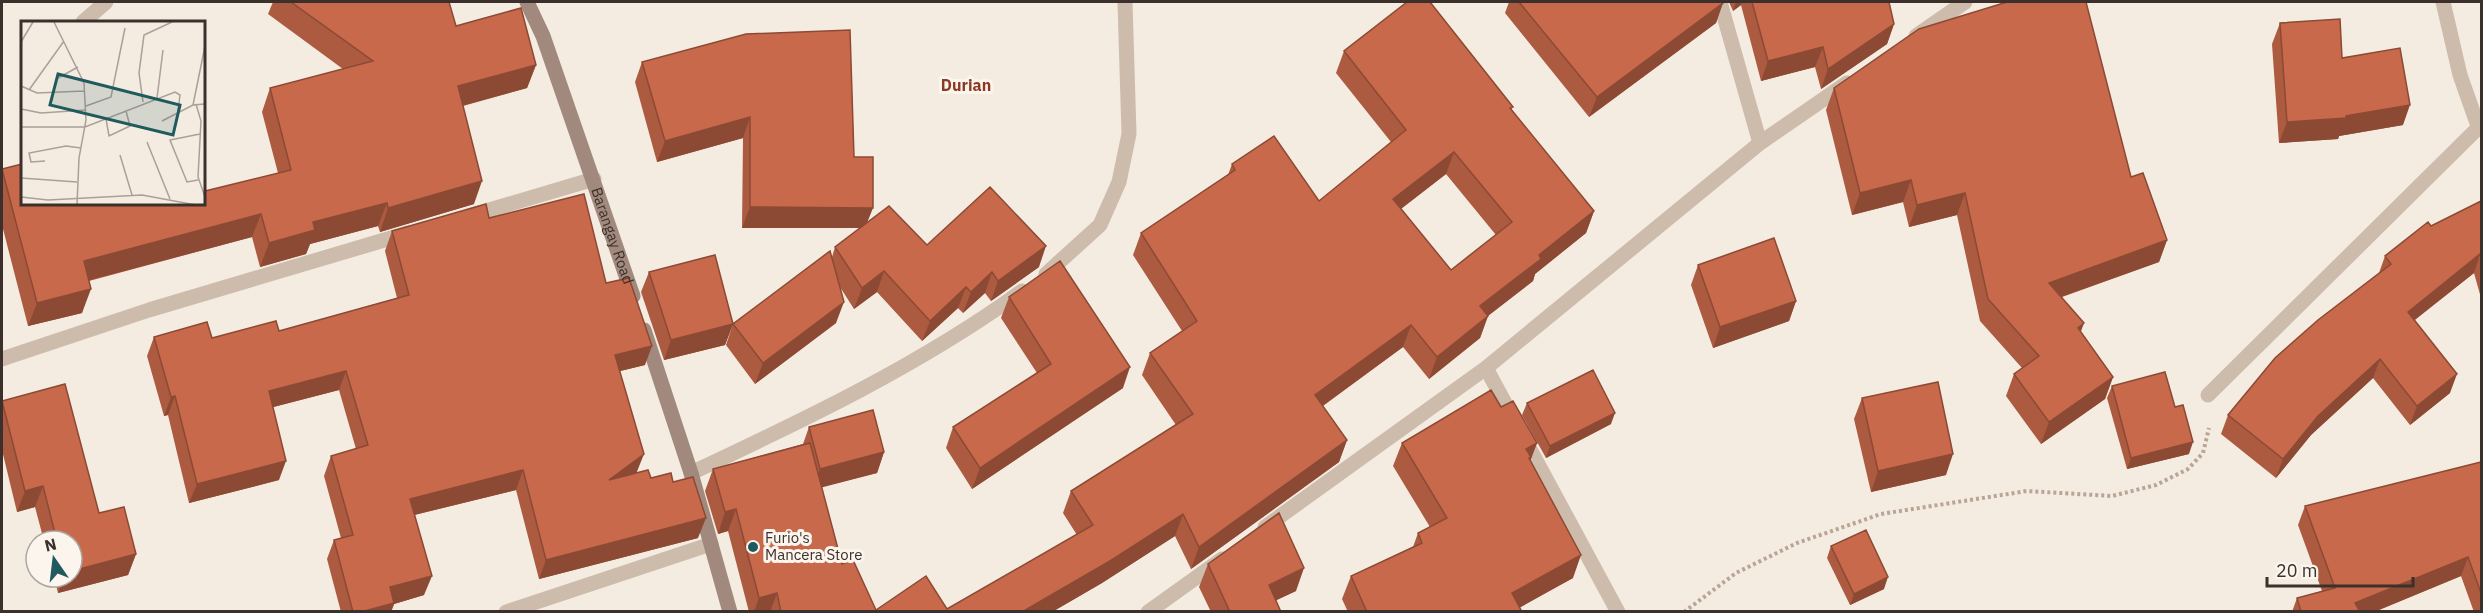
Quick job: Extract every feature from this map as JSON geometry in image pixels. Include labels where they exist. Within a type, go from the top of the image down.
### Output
[{"type":"street","points":[[84,21],[106,2]]},
{"type":"street","name":"Barangay Road","points":[[527,2],[543,36],[594,178],[691,473],[730,612]]},
{"type":"street","points":[[691,473],[838,401],[984,318],[1049,272],[1100,225],[1119,182],[1129,134],[1125,2]]},
{"type":"street","points":[[1720,2],[1760,143]]},
{"type":"street","points":[[1907,42],[1965,2]]},
{"type":"street","points":[[2208,394],[2480,125],[2460,75],[2443,2]]},
{"type":"street","points":[[1254,535],[1486,368],[1760,143],[1858,76]]},
{"type":"street","points":[[457,219],[594,178]]},
{"type":"street","points":[[2,359],[150,310],[423,229]]},
{"type":"street","points":[[1486,368],[1618,612]]},
{"type":"street","points":[[506,612],[711,544]]},
{"type":"street","points":[[1148,612],[1235,549]]},
{"type":"path","points":[[1684,612],[1746,568],[1797,543],[1881,514],[2027,491],[2112,496],[2156,485],[2188,469],[2203,453],[2209,430],[2208,394]]},
{"type":"building","points":[[291,2],[449,2],[456,26],[521,8],[536,65],[458,86],[482,181],[388,208],[387,203],[313,222],[315,230],[269,243],[261,214],[84,261],[91,289],[37,303],[2,169],[21,164],[21,206],[206,206],[206,191],[291,170],[270,88],[373,61]]},
{"type":"building","points":[[1407,2],[1430,2],[1513,107],[1510,108],[1594,211],[1539,255],[1541,259],[1480,306],[1488,316],[1437,357],[1411,325],[1315,395],[1347,440],[1199,547],[1183,514],[1110,561],[1022,612],[781,612],[777,593],[759,598],[736,509],[725,512],[713,469],[810,443],[842,564],[853,560],[876,610],[926,576],[947,609],[1093,525],[1071,491],[1193,414],[1150,353],[1197,321],[1141,233],[1235,170],[1232,164],[1274,136],[1319,201],[1406,130],[1344,51]],"holes":[[[1454,152],[1512,222],[1451,270],[1393,199]]]},
{"type":"building","points":[[1519,2],[1723,2],[1723,3],[1597,97]]},
{"type":"building","points":[[1752,2],[1889,2],[1894,24],[1828,69],[1823,47],[1768,61]]},
{"type":"building","points":[[2007,2],[2086,2],[2131,177],[2143,173],[2167,240],[2049,283],[2084,323],[2078,328],[2113,377],[2049,422],[2014,374],[2039,356],[1988,299],[1965,193],[1917,205],[1911,180],[1860,193],[1834,88],[1919,29]]},
{"type":"building","points":[[2340,19],[2342,58],[2400,48],[2410,105],[2346,116],[2346,118],[2287,122],[2280,23]]},
{"type":"building","points":[[850,30],[854,157],[873,157],[873,208],[750,207],[750,117],[665,141],[642,62],[746,34]]},
{"type":"building","points":[[990,187],[1046,246],[998,281],[992,272],[971,292],[966,287],[930,321],[884,271],[862,288],[835,247],[889,206],[927,245]]},
{"type":"building","points":[[584,194],[606,283],[629,278],[652,346],[615,355],[644,454],[609,480],[648,470],[651,478],[671,473],[673,482],[693,477],[706,518],[546,560],[523,470],[410,499],[432,576],[390,587],[394,603],[353,612],[334,540],[353,535],[331,456],[368,445],[346,371],[269,391],[286,461],[197,484],[175,396],[171,397],[154,337],[207,322],[212,338],[276,321],[279,331],[409,295],[392,231],[486,204],[489,218]]},
{"type":"building","points":[[2481,201],[2481,257],[2480,254],[2408,312],[2457,374],[2417,406],[2380,359],[2318,416],[2283,459],[2228,415],[2275,358],[2318,320],[2391,264],[2385,256],[2428,222],[2431,226]]},
{"type":"building","points":[[1774,238],[1796,301],[1720,327],[1698,265]]},
{"type":"building","points":[[830,251],[844,302],[763,363],[733,324]]},
{"type":"building","points":[[715,255],[733,324],[671,340],[649,272]]},
{"type":"building","points":[[1060,261],[1130,367],[980,468],[953,427],[1051,364],[1009,297]]},
{"type":"building","points":[[1593,370],[1615,413],[1550,446],[1527,403]]},
{"type":"building","points":[[2165,372],[2175,407],[2183,405],[2193,442],[2131,458],[2112,386]]},
{"type":"building","points":[[1938,382],[1953,454],[1878,471],[1862,398]]},
{"type":"building","points":[[65,384],[99,513],[124,507],[136,554],[84,568],[84,529],[54,529],[43,486],[25,491],[2,401]]},
{"type":"building","points":[[1491,390],[1501,407],[1513,401],[1537,443],[1526,449],[1531,457],[1529,458],[1581,555],[1512,593],[1522,612],[1367,612],[1351,576],[1422,543],[1418,533],[1447,518],[1402,443]]},
{"type":"building","points":[[873,410],[884,452],[820,469],[809,427]]},
{"type":"building","points":[[2481,462],[2481,593],[2468,557],[2355,603],[2360,612],[2301,612],[2297,598],[2335,588],[2305,506]]},
{"type":"building","points":[[1279,513],[1304,568],[1269,585],[1281,612],[1230,612],[1208,564]]},
{"type":"building","points":[[1866,530],[1888,577],[1854,594],[1831,546]]},
{"type":"place","name":"Furio's Mancera Store","points":[[753,547]]},
{"type":"district","name":"Durian","points":[[966,85]]}]
